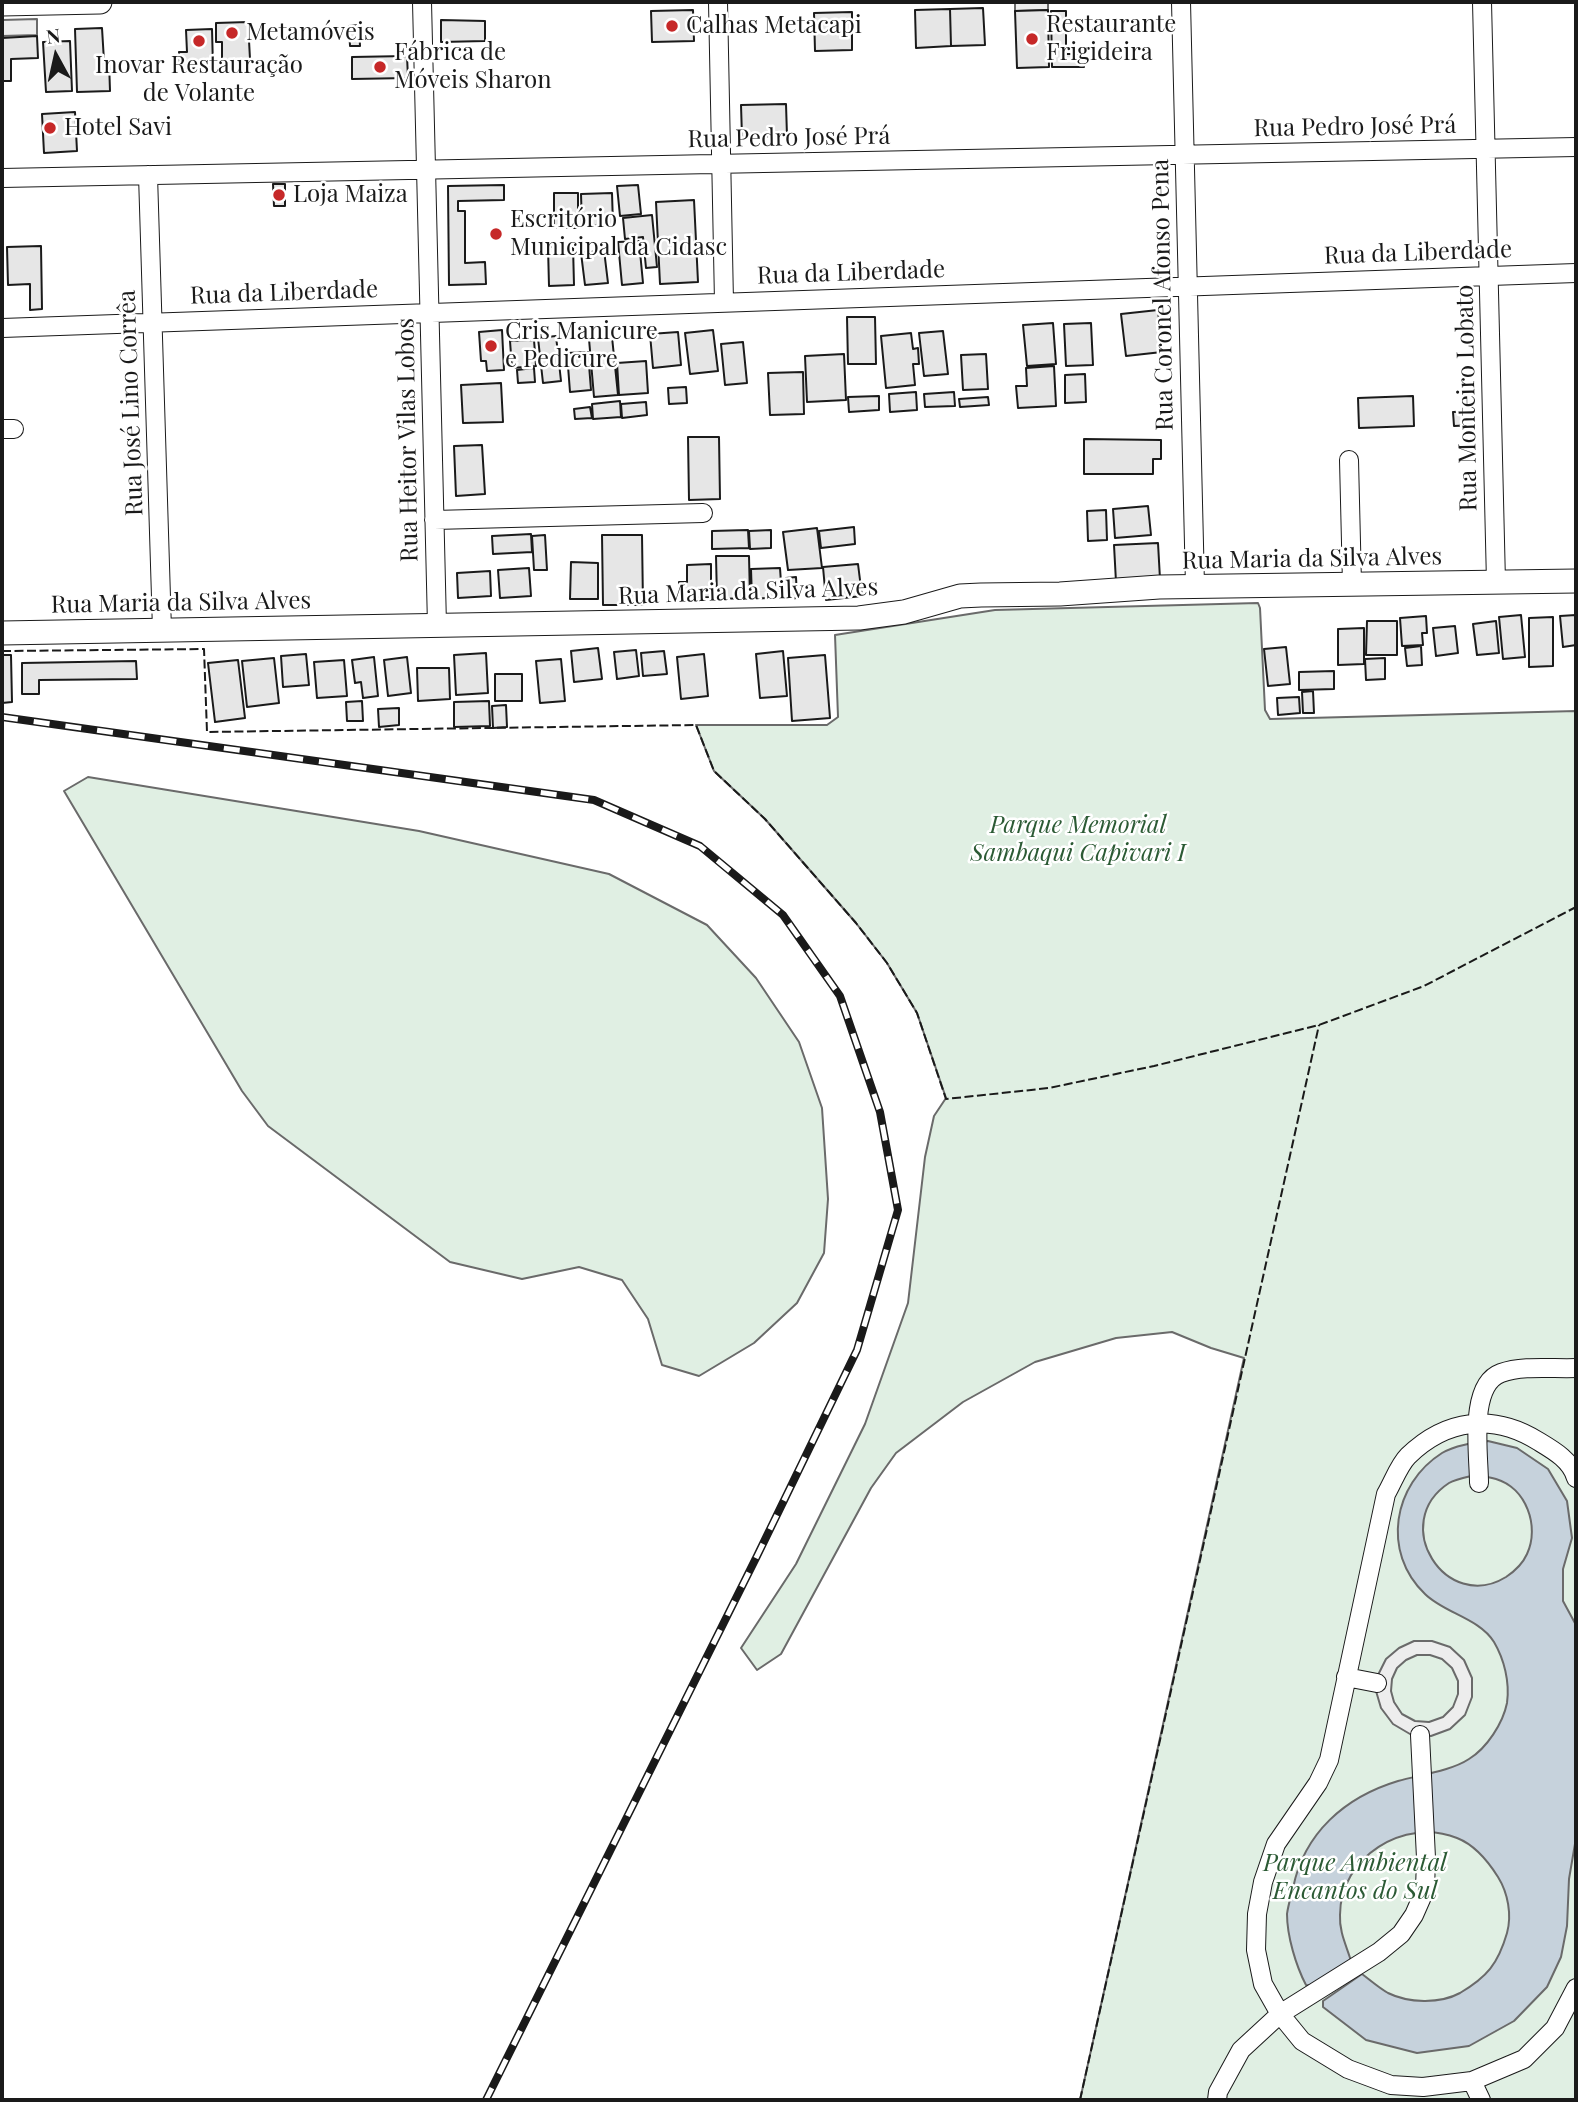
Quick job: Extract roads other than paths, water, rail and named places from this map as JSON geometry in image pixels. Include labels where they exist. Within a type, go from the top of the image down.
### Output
[{"type":"street","points":[[2,4],[100,2]]},
{"type":"street","name":"Rua Heitor Vilas Lobos","points":[[422,2],[437,625]]},
{"type":"street","points":[[718,2],[724,302]]},
{"type":"street","name":"Rua Coronel Afonso Pena","points":[[1181,2],[1195,586]]},
{"type":"street","name":"Rua Monteiro Lobato","points":[[1482,2],[1496,582]]},
{"type":"street","name":"Rua Pedro José Prá","points":[[2,178],[1576,147]]},
{"type":"street","name":"Rua José Lino Corrêa","points":[[148,175],[162,630]]},
{"type":"street","name":"Rua da Liberdade","points":[[2,328],[1576,273]]},
{"type":"street","points":[[1349,460],[1352,584]]},
{"type":"street","points":[[434,520],[703,513]]},
{"type":"street","name":"Rua Maria da Silva Alves","points":[[2,633],[859,618],[904,612],[960,596],[1195,586],[1576,581]]},
{"type":"street","points":[[1479,1483],[1479,1401],[1484,1387],[1500,1373],[1576,1368]]},
{"type":"street","points":[[1576,1478],[1558,1453],[1528,1435],[1502,1425],[1446,1432],[1427,1441],[1406,1457],[1386,1494],[1329,1760],[1318,1783],[1276,1844],[1263,1882],[1257,1914],[1256,1950],[1264,1984],[1280,2014],[1302,2041],[1348,2069],[1391,2085],[1423,2087],[1472,2081],[1524,2059],[1555,2028],[1576,1988]]},
{"type":"street","points":[[1346,1677],[1377,1683]]},
{"type":"street","points":[[1217,2100],[1218,2092],[1241,2050],[1280,2014],[1379,1952],[1401,1934],[1414,1915],[1425,1890],[1420,1735]]},
{"type":"street","points":[[1472,2081],[1481,2100]]},
{"type":"railway","points":[[2,717],[594,800],[700,846],[783,915],[840,996],[880,1112],[898,1210],[857,1350],[486,2100]]},
{"type":"place","name":"Calhas Metacapi","points":[[672,26]]},
{"type":"place","name":"Metamóveis","points":[[232,33]]},
{"type":"place","name":"Restaurante Frigideira","points":[[1032,39]]},
{"type":"place","name":"Inovar Restauração de Volante","points":[[199,41]]},
{"type":"place","name":"Fábrica de Móveis Sharon","points":[[380,67]]},
{"type":"place","name":"Hotel Savi","points":[[50,128]]},
{"type":"place","name":"Loja Maiza","points":[[279,195]]},
{"type":"place","name":"Escritório Municipal da Cidasc","points":[[496,234]]},
{"type":"place","name":"Cris Manicure e Pedicure","points":[[491,346]]},
{"type":"park label","name":"Parque Memorial Sambaqui Capivari I","points":[[1078,840]]},
{"type":"park label","name":"Parque Ambiental Encantos do Sul","points":[[1355,1878]]}]
